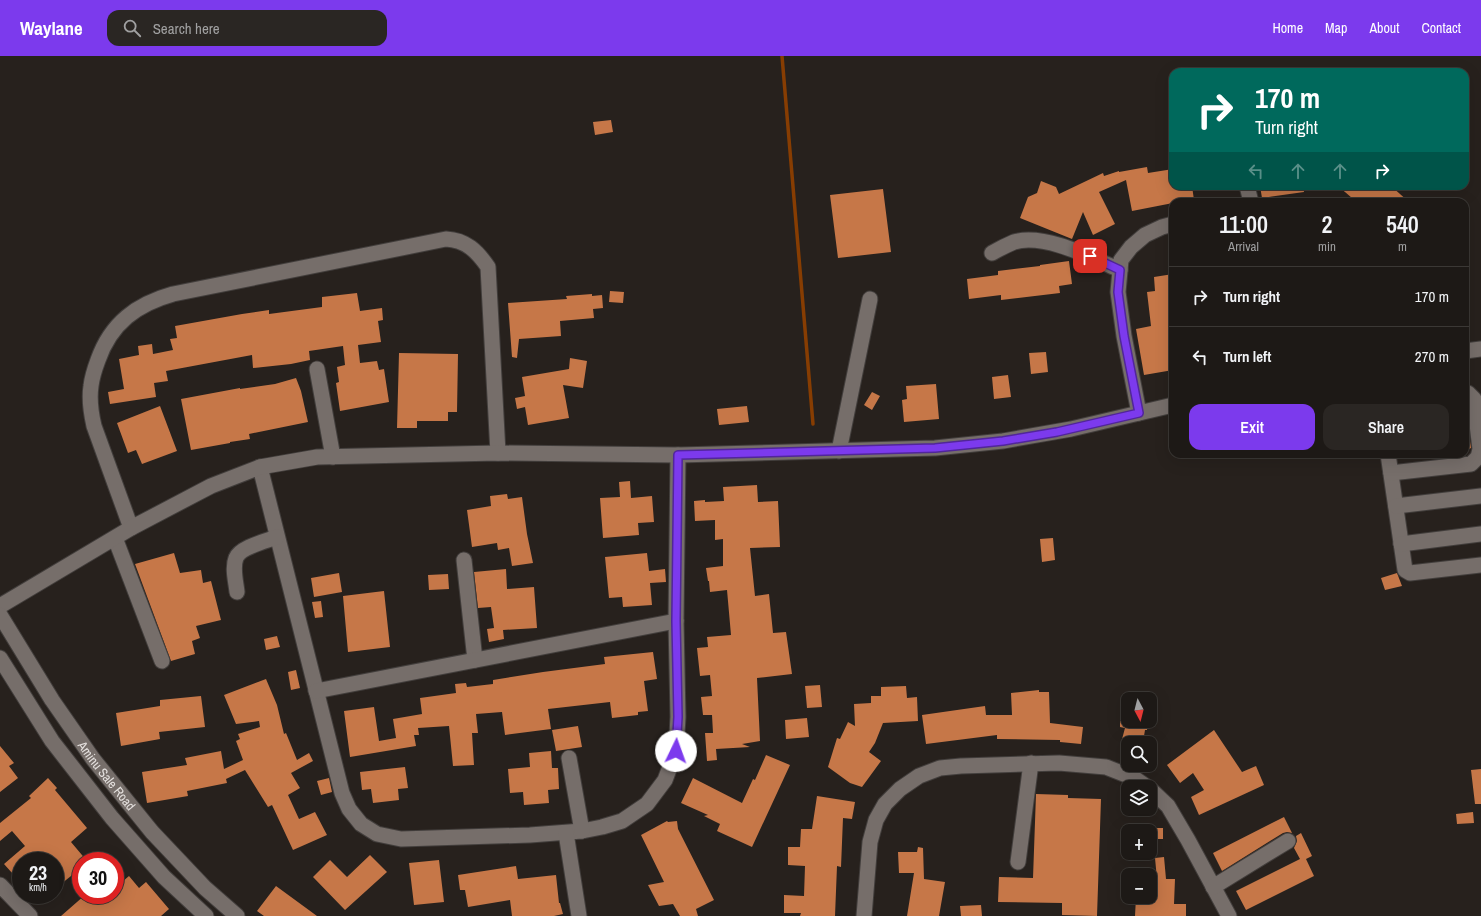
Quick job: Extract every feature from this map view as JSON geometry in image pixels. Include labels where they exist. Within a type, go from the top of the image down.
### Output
[{"type":"street","points":[[1139,413],[1124,336],[1118,292],[1121,260],[1131,247],[1145,235],[1169,225]]},
{"type":"street","points":[[131,528],[94,426],[91,409],[91,386],[101,353],[110,335],[122,321],[136,309],[154,299],[172,294],[446,239],[456,240],[465,244],[482,257],[488,267],[498,453]]},
{"type":"street","points":[[992,253],[1014,242],[1034,241],[1069,248],[1120,270]]},
{"type":"street","points":[[839,451],[870,299]]},
{"type":"street","points":[[1469,351],[1481,350]]},
{"type":"street","points":[[316,369],[333,457]]},
{"type":"street","points":[[1391,473],[1470,464],[1478,457],[1480,448],[1474,399],[1469,394]]},
{"type":"street","points":[[0,606],[131,528],[211,486],[260,467],[317,457],[498,453],[678,455],[935,448],[1003,441],[1071,429],[1169,406]]},
{"type":"street","points":[[260,467],[342,793],[349,809],[361,824],[377,834],[401,839],[566,833],[602,827],[622,821],[647,804],[665,780],[676,751],[678,717],[676,621],[678,455]]},
{"type":"street","points":[[1389,458],[1405,570],[1410,573],[1481,565]]},
{"type":"street","points":[[1396,506],[1481,496]]},
{"type":"street","points":[[1401,544],[1481,534]]},
{"type":"street","points":[[237,592],[235,566],[238,554],[250,547],[278,537]]},
{"type":"street","points":[[115,538],[162,661]]},
{"type":"street","points":[[464,560],[475,660]]},
{"type":"street","name":"Aminu Sale Road","points":[[0,615],[52,700],[93,760],[152,832],[204,888],[237,916]]},
{"type":"street","points":[[316,691],[676,621]]},
{"type":"street","name":"Aminu Sale Road","points":[[0,658],[52,741],[112,818],[164,877],[206,916]]},
{"type":"street","points":[[569,758],[582,831]]},
{"type":"street","points":[[1018,862],[1031,763]]},
{"type":"street","points":[[864,916],[870,842],[876,820],[885,804],[900,789],[919,776],[940,768],[961,766],[1060,763],[1106,767],[1137,780]]},
{"type":"street","points":[[1157,796],[1168,806],[1229,916]]},
{"type":"street","points":[[566,833],[579,916]]},
{"type":"street","points":[[1213,887],[1288,841]]},
{"type":"street","points":[[0,885],[30,916]]},
{"type":"building","points":[[611,120],[613,132],[595,135],[593,122]]},
{"type":"building","points":[[1147,167],[1148,173],[1169,170],[1169,190],[1193,190],[1194,198],[1169,198],[1169,204],[1132,211],[1126,180],[1099,192],[1115,224],[1093,235],[1083,212],[1072,239],[1020,218],[1028,197],[1037,193],[1041,181],[1056,187],[1059,194],[1103,173],[1104,176]]},
{"type":"building","points":[[883,189],[891,252],[838,258],[830,195]]},
{"type":"building","points":[[1261,190],[1304,190],[1304,192],[1262,198]]},
{"type":"building","points":[[1343,190],[1396,190],[1404,198],[1352,198]]},
{"type":"building","points":[[1069,261],[1072,284],[1059,286],[1060,293],[1001,300],[1001,295],[969,299],[967,279],[998,275],[998,271]]},
{"type":"building","points":[[1169,275],[1169,371],[1144,375],[1136,329],[1151,326],[1147,292],[1155,291],[1154,277]]},
{"type":"building","points":[[610,291],[624,292],[623,303],[609,302]]},
{"type":"building","points":[[357,293],[360,311],[382,308],[383,320],[378,321],[381,342],[358,345],[360,363],[377,361],[379,370],[384,369],[389,402],[340,411],[336,383],[339,382],[337,367],[345,365],[343,346],[309,351],[310,360],[291,364],[253,368],[252,355],[166,371],[168,381],[154,383],[156,397],[110,404],[108,392],[124,389],[119,359],[139,355],[138,346],[152,344],[153,354],[173,350],[170,339],[177,338],[175,326],[269,310],[269,314],[322,307],[322,297]]},
{"type":"building","points":[[592,294],[592,296],[602,295],[603,308],[593,309],[594,318],[560,321],[561,336],[519,339],[517,358],[512,357],[508,303],[567,299],[566,296]]},
{"type":"building","points":[[1046,352],[1048,372],[1031,374],[1029,353]]},
{"type":"building","points":[[399,353],[458,354],[457,412],[448,412],[448,421],[417,421],[417,428],[397,428]]},
{"type":"building","points":[[570,358],[587,361],[583,388],[563,385],[569,418],[528,425],[525,407],[517,409],[515,398],[525,396],[522,377],[569,369]]},
{"type":"building","points":[[1008,375],[1011,397],[994,399],[992,377]]},
{"type":"building","points":[[296,378],[301,391],[308,422],[249,434],[250,439],[191,450],[181,399],[240,388],[275,384]]},
{"type":"building","points":[[936,384],[939,419],[904,422],[902,400],[907,399],[906,386]]},
{"type":"building","points":[[872,392],[880,396],[872,410],[864,405]]},
{"type":"building","points":[[160,406],[177,451],[142,464],[136,450],[128,453],[117,423]]},
{"type":"building","points":[[747,406],[749,422],[719,425],[717,409]]},
{"type":"building","points":[[1469,434],[1471,448],[1469,449]]},
{"type":"building","points":[[630,481],[631,498],[652,496],[654,522],[638,523],[639,535],[603,538],[600,498],[620,497],[619,482]]},
{"type":"building","points":[[757,485],[758,502],[778,501],[780,547],[750,548],[755,596],[769,594],[773,633],[786,632],[792,674],[757,678],[760,741],[742,744],[750,747],[716,749],[717,760],[707,761],[705,733],[713,733],[712,715],[703,715],[701,697],[712,696],[710,675],[700,676],[697,648],[708,647],[707,637],[731,635],[727,590],[710,592],[706,568],[723,566],[723,539],[715,540],[715,520],[695,521],[694,501],[724,501],[723,487]]},
{"type":"building","points":[[507,494],[508,499],[522,497],[533,563],[512,566],[509,548],[498,550],[497,543],[472,547],[467,510],[491,506],[490,496]]},
{"type":"building","points":[[1053,538],[1055,560],[1042,562],[1040,539]]},
{"type":"building","points":[[174,553],[180,573],[201,570],[203,583],[211,581],[221,620],[196,626],[200,638],[192,641],[195,654],[171,661],[135,564]]},
{"type":"building","points":[[647,553],[649,571],[665,569],[666,582],[650,583],[652,605],[623,607],[622,597],[609,598],[605,557]]},
{"type":"building","points":[[506,569],[507,589],[534,587],[537,628],[503,630],[504,639],[489,642],[487,629],[494,628],[491,607],[478,608],[474,572]]},
{"type":"building","points":[[339,573],[342,592],[314,597],[311,578]]},
{"type":"building","points":[[1397,573],[1402,586],[1385,590],[1381,578]]},
{"type":"building","points":[[448,574],[449,589],[429,590],[428,575]]},
{"type":"building","points":[[384,591],[390,647],[348,652],[343,596]]},
{"type":"building","points":[[321,601],[323,617],[315,618],[312,602]]},
{"type":"building","points":[[277,636],[280,647],[266,650],[264,639]]},
{"type":"building","points":[[653,652],[657,679],[644,681],[648,711],[638,712],[638,715],[612,718],[610,702],[548,709],[551,729],[505,735],[502,712],[476,714],[478,733],[472,733],[474,765],[453,766],[449,726],[418,728],[419,735],[414,735],[416,746],[350,757],[344,711],[374,707],[379,741],[396,738],[393,719],[422,714],[420,698],[456,693],[455,684],[466,683],[467,687],[493,684],[493,680],[605,664],[604,657]]},
{"type":"building","points":[[296,670],[300,688],[291,690],[288,672]]},
{"type":"building","points":[[266,679],[277,705],[284,734],[286,733],[297,760],[309,753],[313,761],[291,773],[300,788],[288,795],[299,819],[315,812],[327,835],[293,850],[272,805],[268,807],[245,770],[226,779],[227,783],[187,791],[188,796],[147,803],[142,772],[187,765],[185,758],[221,751],[224,769],[243,760],[236,741],[240,739],[238,734],[260,727],[259,721],[236,724],[224,695]]},
{"type":"building","points":[[820,685],[822,707],[807,708],[805,686]]},
{"type":"building","points":[[906,686],[907,698],[917,697],[918,721],[883,723],[875,743],[869,752],[881,761],[862,787],[850,783],[828,767],[837,738],[840,739],[848,722],[855,726],[854,704],[871,703],[871,696],[881,696],[881,687]]},
{"type":"building","points":[[1039,690],[1039,692],[1049,692],[1050,723],[1083,727],[1081,744],[1060,742],[1060,740],[997,739],[997,735],[926,744],[922,715],[985,706],[986,715],[1012,715],[1011,693]]},
{"type":"building","points":[[201,696],[205,727],[159,732],[160,739],[121,746],[116,713],[160,706],[160,700]]},
{"type":"building","points":[[807,718],[809,737],[786,739],[785,720]]},
{"type":"building","points":[[578,726],[582,747],[556,751],[552,730]]},
{"type":"building","points":[[1125,728],[1147,728],[1147,730],[1145,730],[1144,736],[1123,736]]},
{"type":"building","points":[[1214,730],[1242,772],[1256,766],[1264,785],[1199,815],[1191,797],[1204,790],[1193,773],[1180,783],[1167,765]]},
{"type":"building","points":[[0,746],[14,763],[9,766],[18,778],[0,792]]},
{"type":"building","points":[[551,751],[552,768],[558,768],[559,789],[548,790],[549,803],[524,805],[523,792],[510,793],[508,769],[530,767],[529,753]]},
{"type":"building","points":[[766,755],[790,765],[752,847],[717,831],[720,824],[704,816],[708,815],[681,803],[693,778],[742,803],[753,779],[755,780]]},
{"type":"building","points":[[405,767],[408,788],[398,789],[399,800],[373,803],[371,789],[362,790],[360,772]]},
{"type":"building","points":[[1481,769],[1481,804],[1475,804],[1471,770]]},
{"type":"building","points":[[48,778],[57,788],[55,790],[87,828],[71,842],[79,852],[72,852],[72,875],[64,882],[64,852],[18,852],[25,846],[12,831],[0,841],[0,823],[31,798],[29,796]]},
{"type":"building","points":[[329,778],[332,792],[321,795],[317,781]]},
{"type":"building","points":[[1036,794],[1068,795],[1068,798],[1101,799],[1097,916],[1062,915],[1062,903],[998,902],[999,877],[1033,878]]},
{"type":"building","points":[[817,796],[855,802],[852,819],[843,818],[841,867],[837,866],[835,916],[800,916],[801,913],[784,913],[784,895],[804,896],[805,866],[788,865],[788,847],[800,847],[801,829],[812,829]]},
{"type":"building","points":[[1473,812],[1474,823],[1457,824],[1456,814]]},
{"type":"building","points":[[1284,817],[1292,833],[1283,833],[1222,871],[1213,853]]},
{"type":"building","points":[[667,821],[677,821],[678,829],[714,900],[696,909],[698,916],[680,916],[673,904],[659,906],[648,885],[664,882],[641,835]]},
{"type":"building","points":[[1157,828],[1163,828],[1163,839],[1157,839]]},
{"type":"building","points":[[1301,833],[1312,856],[1306,859],[1314,876],[1246,910],[1236,891],[1300,859],[1294,848],[1297,841],[1296,836]]},
{"type":"building","points":[[918,847],[923,848],[924,879],[945,882],[939,916],[907,916],[914,873],[899,873],[898,852],[917,852]]},
{"type":"building","points":[[370,855],[387,872],[345,910],[313,877],[330,860],[347,877]]},
{"type":"building","points":[[12,857],[12,873],[4,864]]},
{"type":"building","points":[[1164,857],[1166,879],[1175,879],[1174,904],[1186,904],[1186,916],[1135,916],[1136,904],[1157,904],[1157,868],[1155,860],[1157,860],[1157,858]]},
{"type":"building","points":[[439,860],[444,902],[414,905],[409,863]]},
{"type":"building","points":[[516,866],[518,879],[556,875],[559,903],[563,914],[554,916],[512,916],[510,900],[468,907],[465,890],[460,890],[458,875]]},
{"type":"building","points":[[129,876],[139,888],[146,882],[169,909],[161,916],[61,916],[75,904],[124,904],[124,880]]},
{"type":"building","points":[[276,886],[317,916],[264,916],[257,911]]},
{"type":"building","points":[[981,905],[982,916],[961,916],[960,906]]},
{"type":"waterway","points":[[782,56],[813,424]]},
{"type":"route","points":[[676,751],[678,717],[676,621],[678,455],[935,448],[1003,441],[1057,432],[1139,413],[1124,336],[1118,292],[1120,270],[1090,256]]}]
